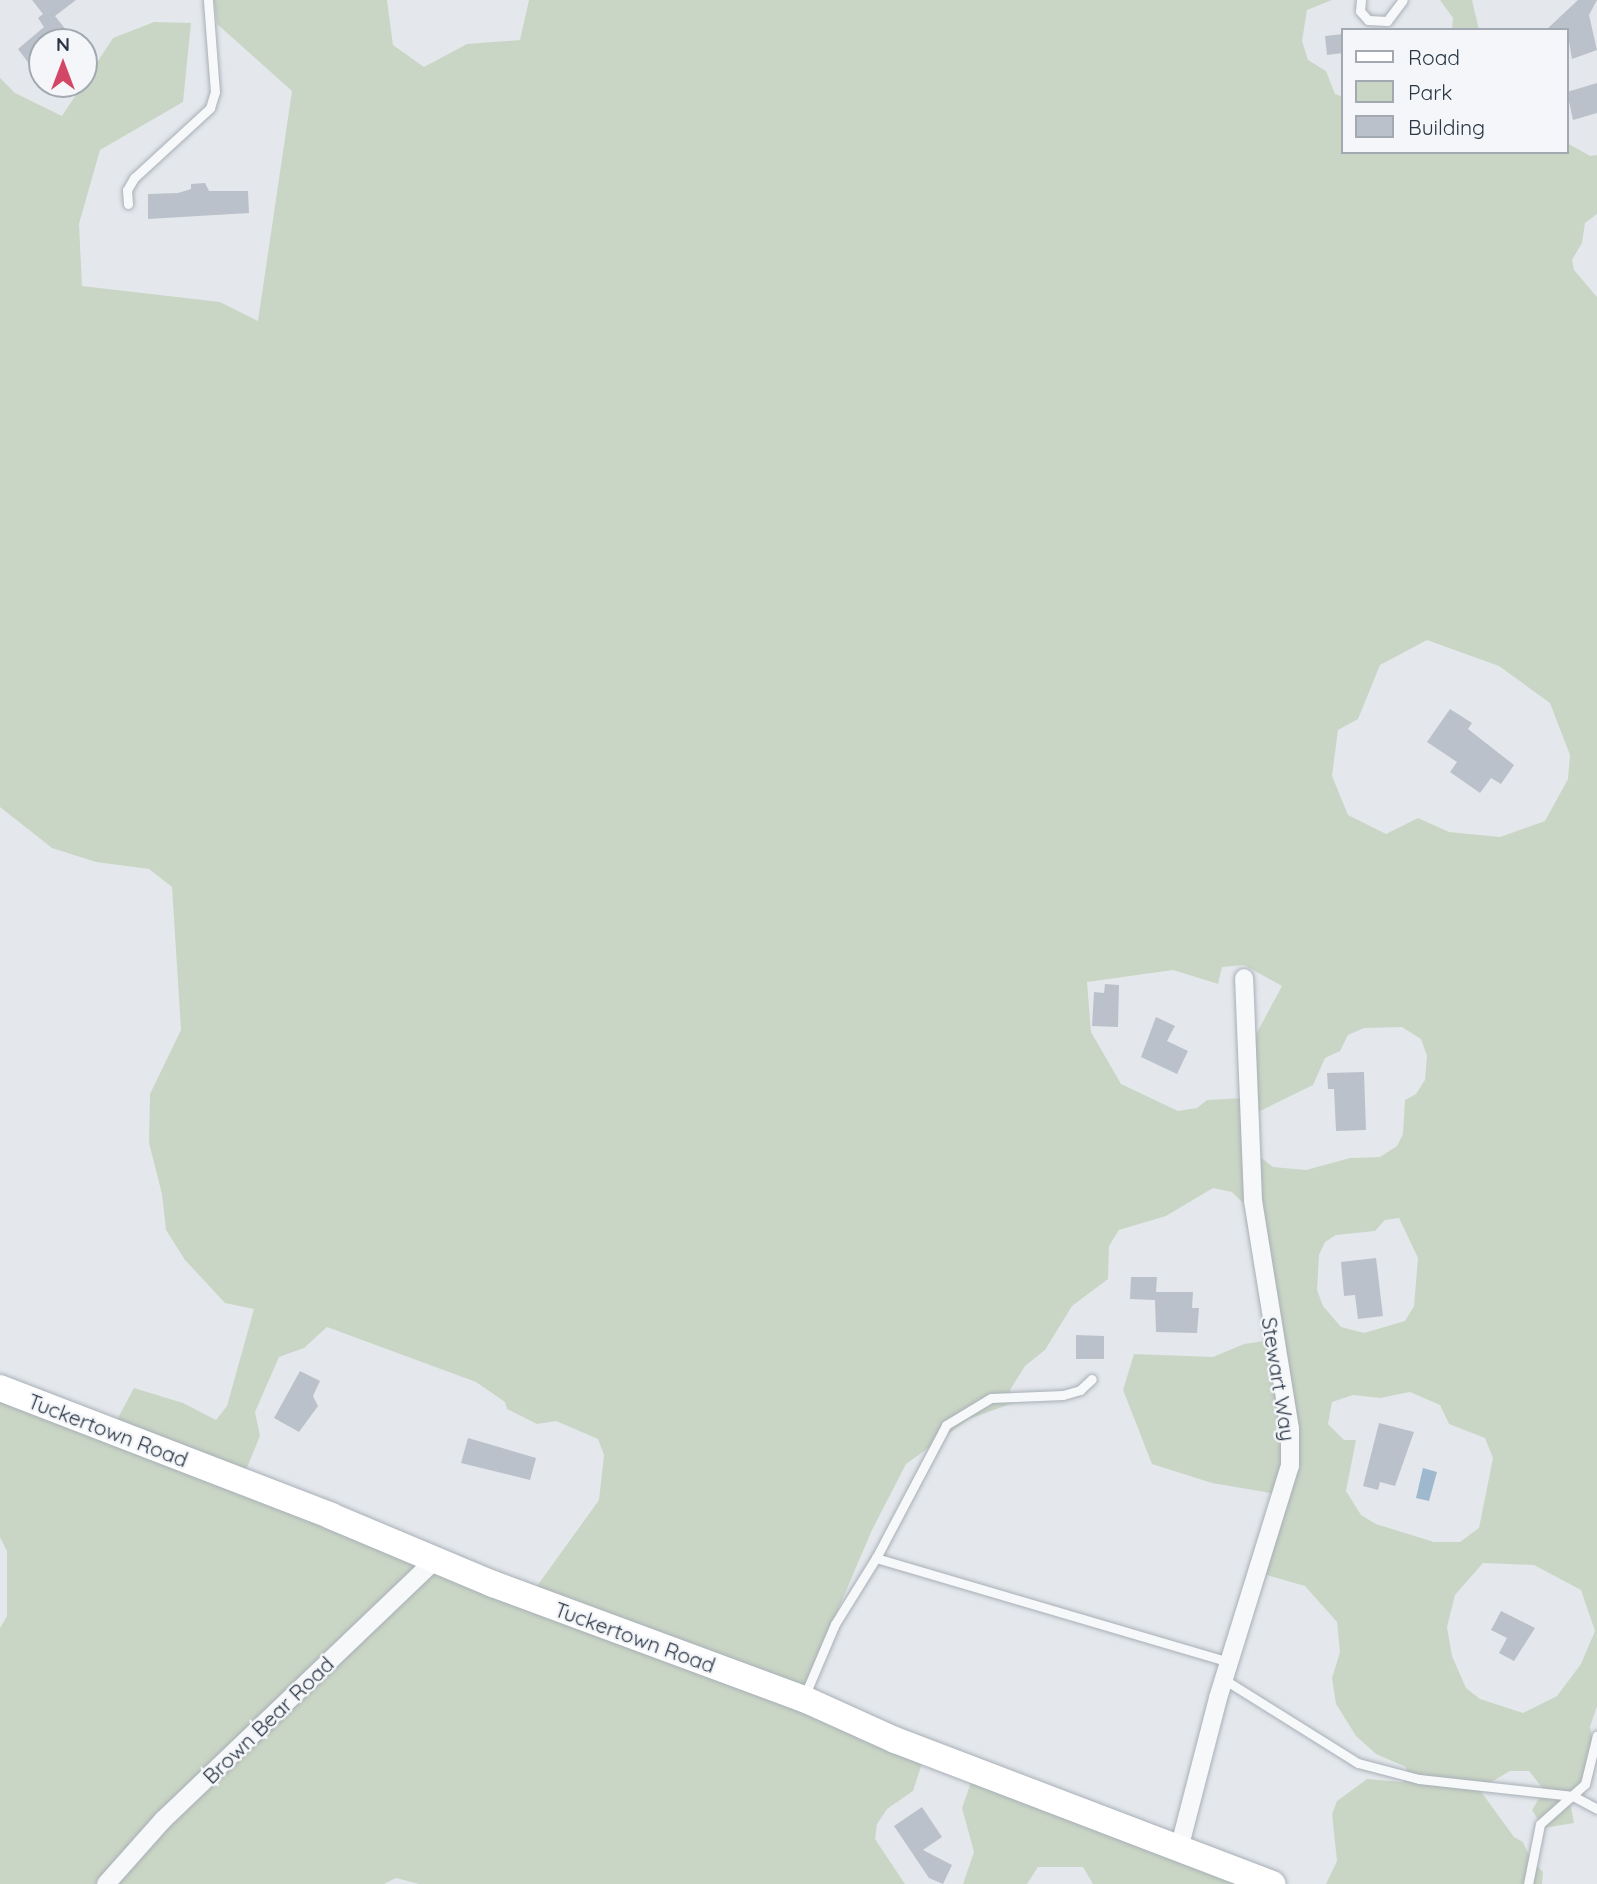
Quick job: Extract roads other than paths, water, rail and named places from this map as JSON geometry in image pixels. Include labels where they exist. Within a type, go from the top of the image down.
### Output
[{"type":"street","name":"Stewart Way","points":[[1179,1849],[1230,1662],[1290,1466],[1290,1429],[1253,1200],[1244,978]]},
{"type":"street","name":"Tuckertown Road","points":[[0,1388],[435,1560],[804,1699],[895,1740],[1272,1884]]},
{"type":"street","name":"Brown Bear Road","points":[[106,1884],[163,1820],[435,1560]]},
{"type":"lane","points":[[128,204],[127,190],[134,178],[210,108],[215,92],[208,0]]},
{"type":"lane","points":[[1361,0],[1360,11],[1368,20],[1387,21],[1403,0]]},
{"type":"lane","points":[[804,1699],[835,1624],[876,1558],[946,1425],[991,1398],[1063,1395],[1080,1390],[1092,1379]]},
{"type":"lane","points":[[876,1558],[1230,1662]]},
{"type":"lane","points":[[1225,1680],[1358,1763],[1419,1779],[1573,1796],[1597,1809]]},
{"type":"lane","points":[[1528,1884],[1540,1824],[1584,1784],[1597,1735]]},
{"type":"water","points":[[1423,1468],[1437,1472],[1429,1501],[1416,1498]]}]
